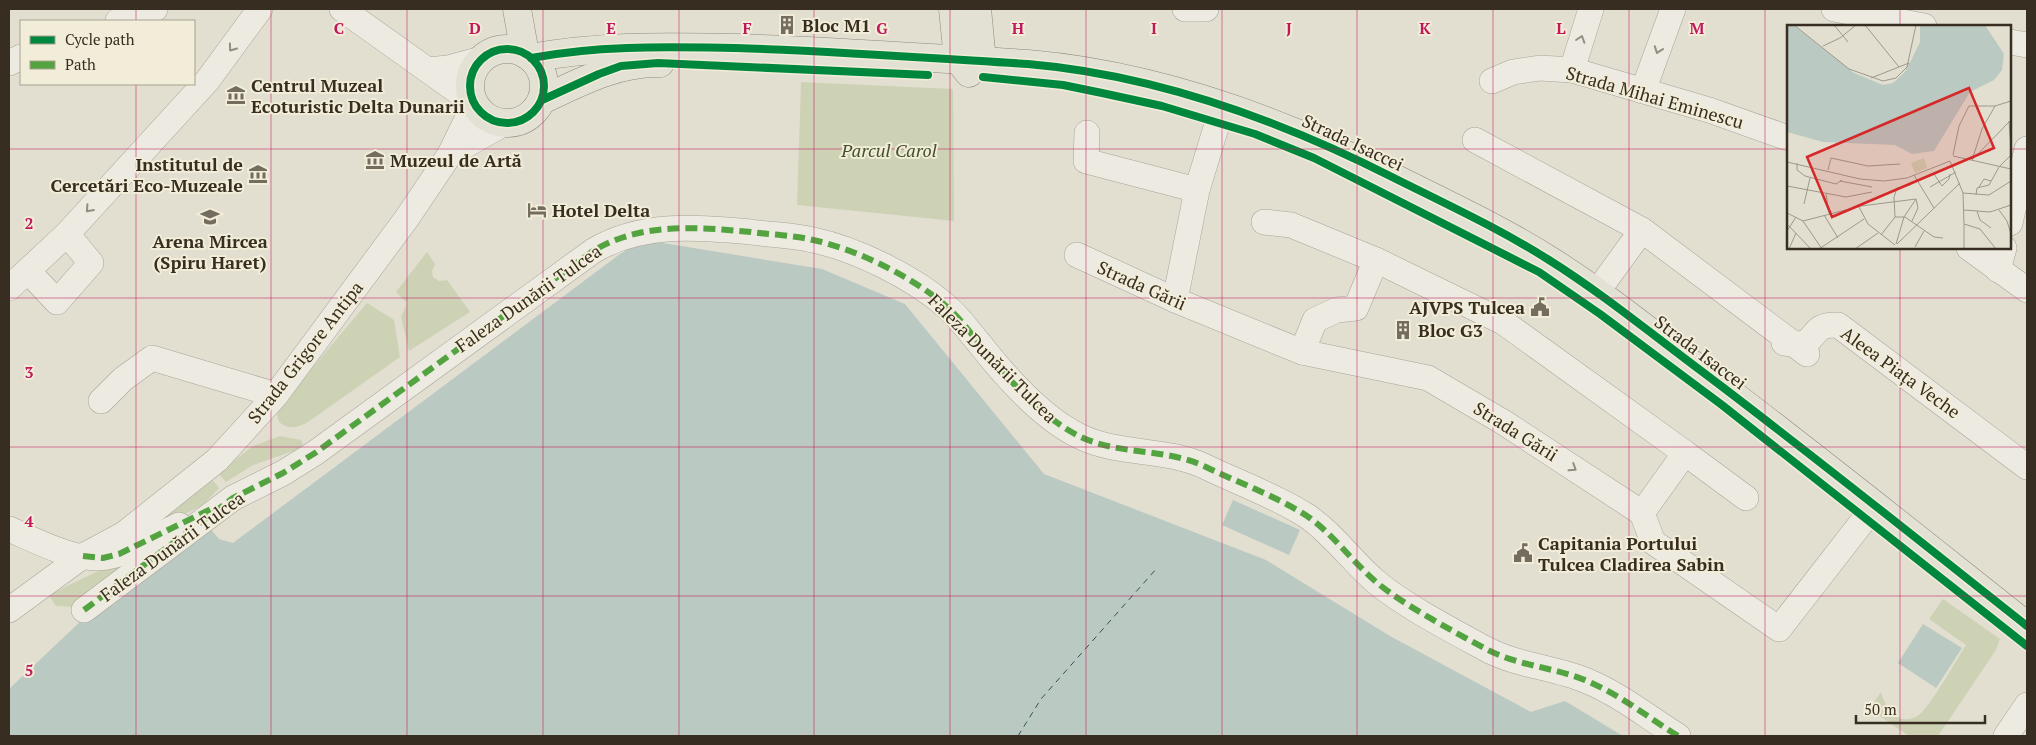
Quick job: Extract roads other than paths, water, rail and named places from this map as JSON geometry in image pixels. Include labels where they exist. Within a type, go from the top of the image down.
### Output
[{"type":"main road","points":[[487,55],[515,50],[528,56],[542,73],[544,91],[542,100],[530,116],[522,121],[503,124],[485,117],[472,101],[469,84],[473,70],[487,55],[507,9]]},
{"type":"main road","points":[[517,9],[528,56]]},
{"type":"main road","points":[[953,9],[974,68]]},
{"type":"main road","points":[[974,68],[976,9]]},
{"type":"main road","name":"Strada Isaccei","points":[[528,56],[593,48],[638,46],[755,49],[974,68],[1064,67],[1166,89],[1258,116],[1320,141],[1427,194],[1546,258],[1597,292],[1769,423],[2027,626]]},
{"type":"main road","name":"Strada Isaccei","points":[[542,100],[621,66],[658,63],[928,75],[974,68],[1162,106],[1218,121],[1314,158],[1538,272],[1648,350],[1866,517],[2027,646]]},
{"type":"street","points":[[121,20],[156,9]]},
{"type":"street","points":[[9,288],[67,234],[207,81],[260,9]]},
{"type":"street","points":[[342,9],[472,101]]},
{"type":"street","points":[[1184,9],[1206,9]]},
{"type":"street","points":[[1572,70],[1591,9]]},
{"type":"street","points":[[1643,91],[1673,9]]},
{"type":"street","points":[[1834,9],[1919,25]]},
{"type":"street","points":[[1934,25],[1936,9]]},
{"type":"street","points":[[2011,42],[2027,45]]},
{"type":"street","points":[[428,70],[448,68],[487,55]]},
{"type":"street","name":"Strada Mihai Eminescu","points":[[1492,81],[1522,71],[1540,68],[1572,70],[1709,110],[1787,138]]},
{"type":"street","name":"Strada Grigore Antipa","points":[[9,610],[83,556],[124,534],[165,503],[216,460],[276,395],[432,183],[450,154],[472,101]]},
{"type":"street","points":[[1175,300],[1197,190],[1218,121]]},
{"type":"street","name":"Strada Grigore Antipa","points":[[450,154],[503,124]]},
{"type":"street","points":[[1087,133],[1086,162],[1197,190]]},
{"type":"street","points":[[1475,140],[1642,230],[1802,350]]},
{"type":"street","points":[[2011,218],[2027,149]]},
{"type":"street","points":[[1264,222],[1291,225],[1376,260],[1503,322],[1746,498]]},
{"type":"street","name":"Faleza Dunării Tulcea","points":[[84,610],[233,498],[301,463],[581,258],[617,238],[646,230],[677,228],[715,229],[813,240],[870,260],[926,290],[944,304],[962,321],[1011,380],[1044,411],[1072,432],[1103,445],[1186,458],[1283,503],[1319,526],[1374,580],[1403,600],[1489,651],[1513,661],[1588,681],[1678,736]]},
{"type":"street","points":[[1597,292],[1642,230]]},
{"type":"street","points":[[28,272],[57,302],[91,263],[67,234]]},
{"type":"street","points":[[1972,249],[2001,259],[2027,290]]},
{"type":"street","name":"Strada Gării","points":[[1077,255],[1175,300],[1302,352],[1428,378],[1503,422],[1642,513]]},
{"type":"street","points":[[1302,352],[1315,320],[1337,310],[1356,308],[1376,260]]},
{"type":"street","name":"Aleea Piața Veche","points":[[1802,350],[1818,329],[1826,324],[1838,325],[2027,467]]},
{"type":"street","points":[[1768,345],[1774,342],[1802,350]]},
{"type":"street","points":[[102,401],[123,379],[152,358],[276,395]]},
{"type":"street","points":[[1685,453],[1642,513],[1653,542],[1779,629],[1866,517]]},
{"type":"street","points":[[9,529],[56,550],[103,558],[118,554],[233,498]]},
{"type":"street","points":[[2006,736],[2027,705]]},
{"type":"place","name":"Bloc M1","points":[[787,25]]},
{"type":"place","name":"Centrul Muzeal Ecoturistic Delta Dunarii","points":[[236,95]]},
{"type":"place","name":"Muzeul de Artă","points":[[375,160]]},
{"type":"place","name":"Institutul de Cercetări Eco-Muzeale","points":[[258,174]]},
{"type":"place","name":"Hotel Delta","points":[[537,210]]},
{"type":"place","name":"Arena Mircea (Spiru Haret)","points":[[210,217]]},
{"type":"place","name":"AJVPS Tulcea","points":[[1540,307]]},
{"type":"place","name":"Bloc G3","points":[[1403,330]]},
{"type":"place","name":"Capitania Portului Tulcea Cladirea Sabin","points":[[1523,553]]},
{"type":"park label","name":"Parcul Carol","points":[[889,150]]}]
